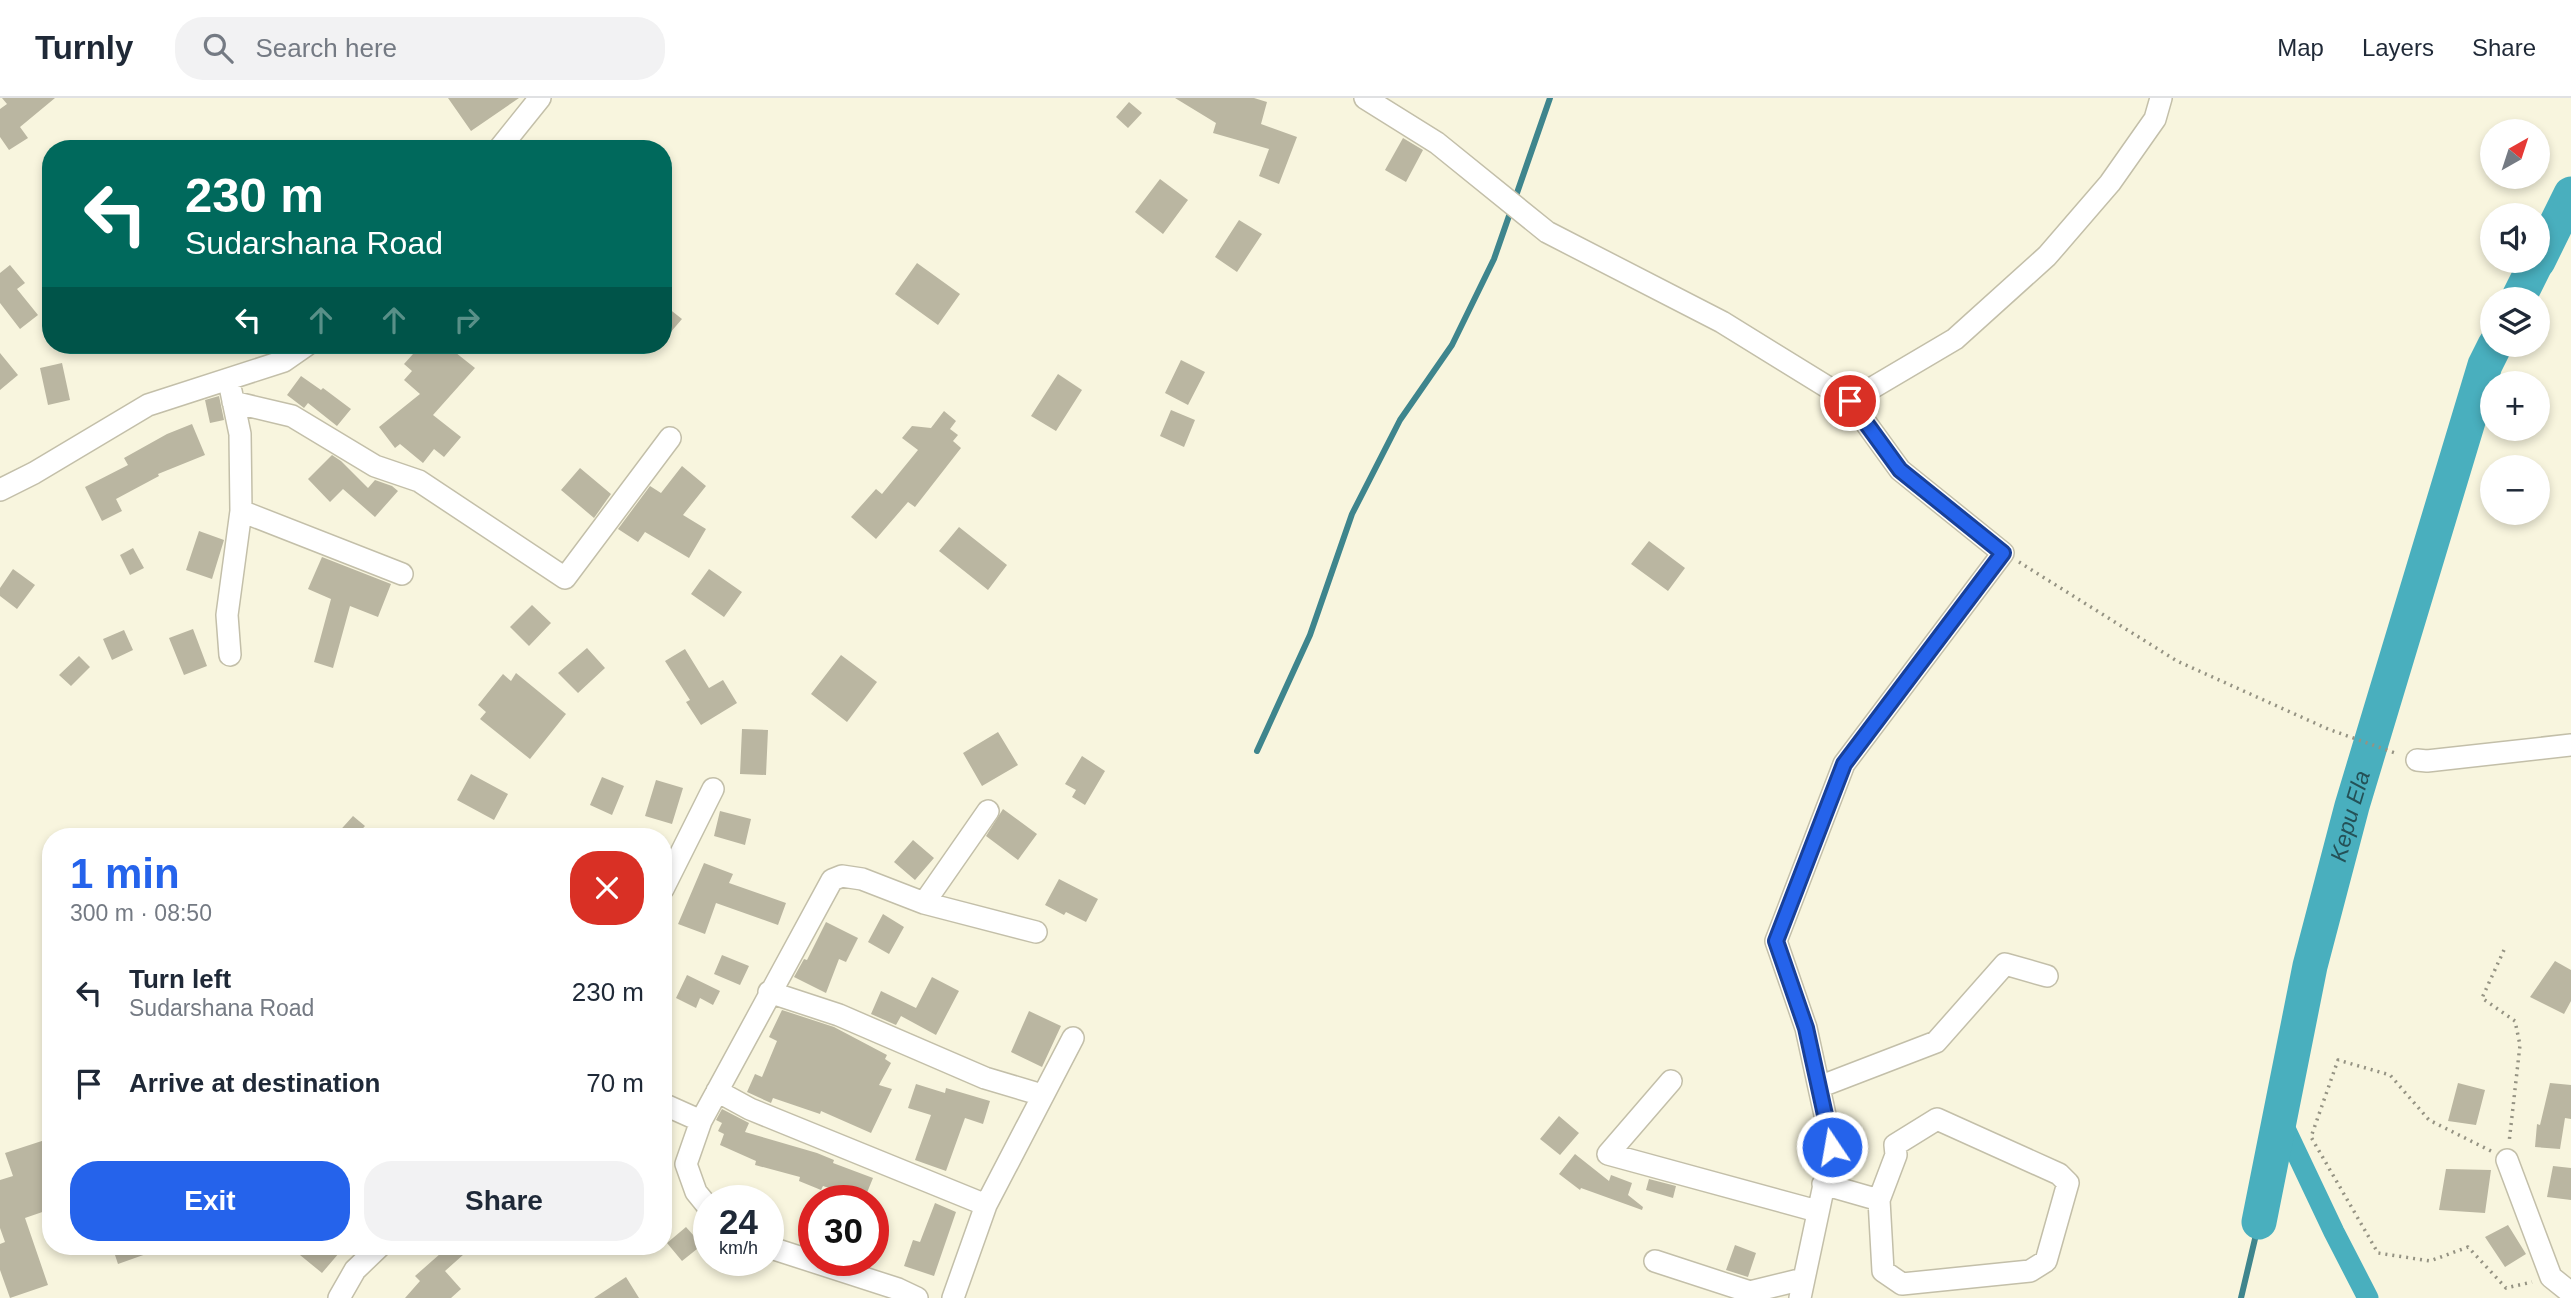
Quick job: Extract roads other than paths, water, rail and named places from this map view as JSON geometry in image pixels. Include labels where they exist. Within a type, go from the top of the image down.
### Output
[{"type":"street","points":[[506,140],[540,98]]},
{"type":"street","points":[[1365,98],[1437,143],[1547,232],[1722,322],[1850,401],[1900,470],[2003,553],[1844,764],[1776,941],[1806,1028],[1832,1147],[1801,1289],[1750,1292],[1656,1261]]},
{"type":"street","points":[[1850,401],[1955,339],[2047,256],[2110,183],[2155,118],[2161,98]]},
{"type":"street","points":[[0,490],[34,473],[148,405],[284,361],[294,354]]},
{"type":"street","points":[[228,379],[240,434],[240,511],[227,615],[230,655]]},
{"type":"street","points":[[233,402],[292,416],[375,466],[419,481],[565,578],[670,438]]},
{"type":"street","points":[[240,511],[402,574]]},
{"type":"street","points":[[2417,760],[2571,745]]},
{"type":"street","points":[[672,870],[713,789]]},
{"type":"street","points":[[924,903],[988,811]]},
{"type":"street","points":[[694,1185],[686,1164],[701,1121],[832,880],[842,876],[862,879],[924,903],[1036,932]]},
{"type":"street","points":[[1819,1087],[1936,1042],[2005,964],[2047,976]]},
{"type":"street","points":[[769,992],[839,1015],[985,1078],[1042,1095]]},
{"type":"street","points":[[953,1298],[986,1205],[1073,1038]]},
{"type":"street","points":[[1671,1080],[1608,1154],[1817,1211]]},
{"type":"street","points":[[717,1091],[750,1109],[986,1205]]},
{"type":"street","points":[[672,1108],[701,1121]]},
{"type":"street","points":[[1937,1119],[2059,1174],[2068,1183],[2046,1261],[2030,1271],[1902,1284],[1883,1271],[1879,1200],[1896,1155],[1895,1145],[1937,1119]]},
{"type":"street","points":[[2507,1160],[2551,1277],[2571,1293]]},
{"type":"street","points":[[1823,1184],[1879,1200]]},
{"type":"street","points":[[784,1252],[898,1289],[917,1298]]},
{"type":"street","points":[[339,1298],[355,1270],[371,1255]]},
{"type":"waterway","points":[[1257,751],[1310,635],[1352,514],[1400,420],[1452,345],[1494,259],[1550,98]]},
{"type":"waterway","name":"Kepu Ela","points":[[2550,237],[2571,194]]},
{"type":"waterway","name":"Kepu Ela","points":[[2524,287],[2531,273]]},
{"type":"waterway","name":"Kepu Ela","points":[[2259,1222],[2310,966],[2352,806],[2489,357]]},
{"type":"waterway","points":[[2280,1118],[2368,1298]]},
{"type":"waterway","name":"Kepu Ela","points":[[2241,1298],[2259,1222]]}]
